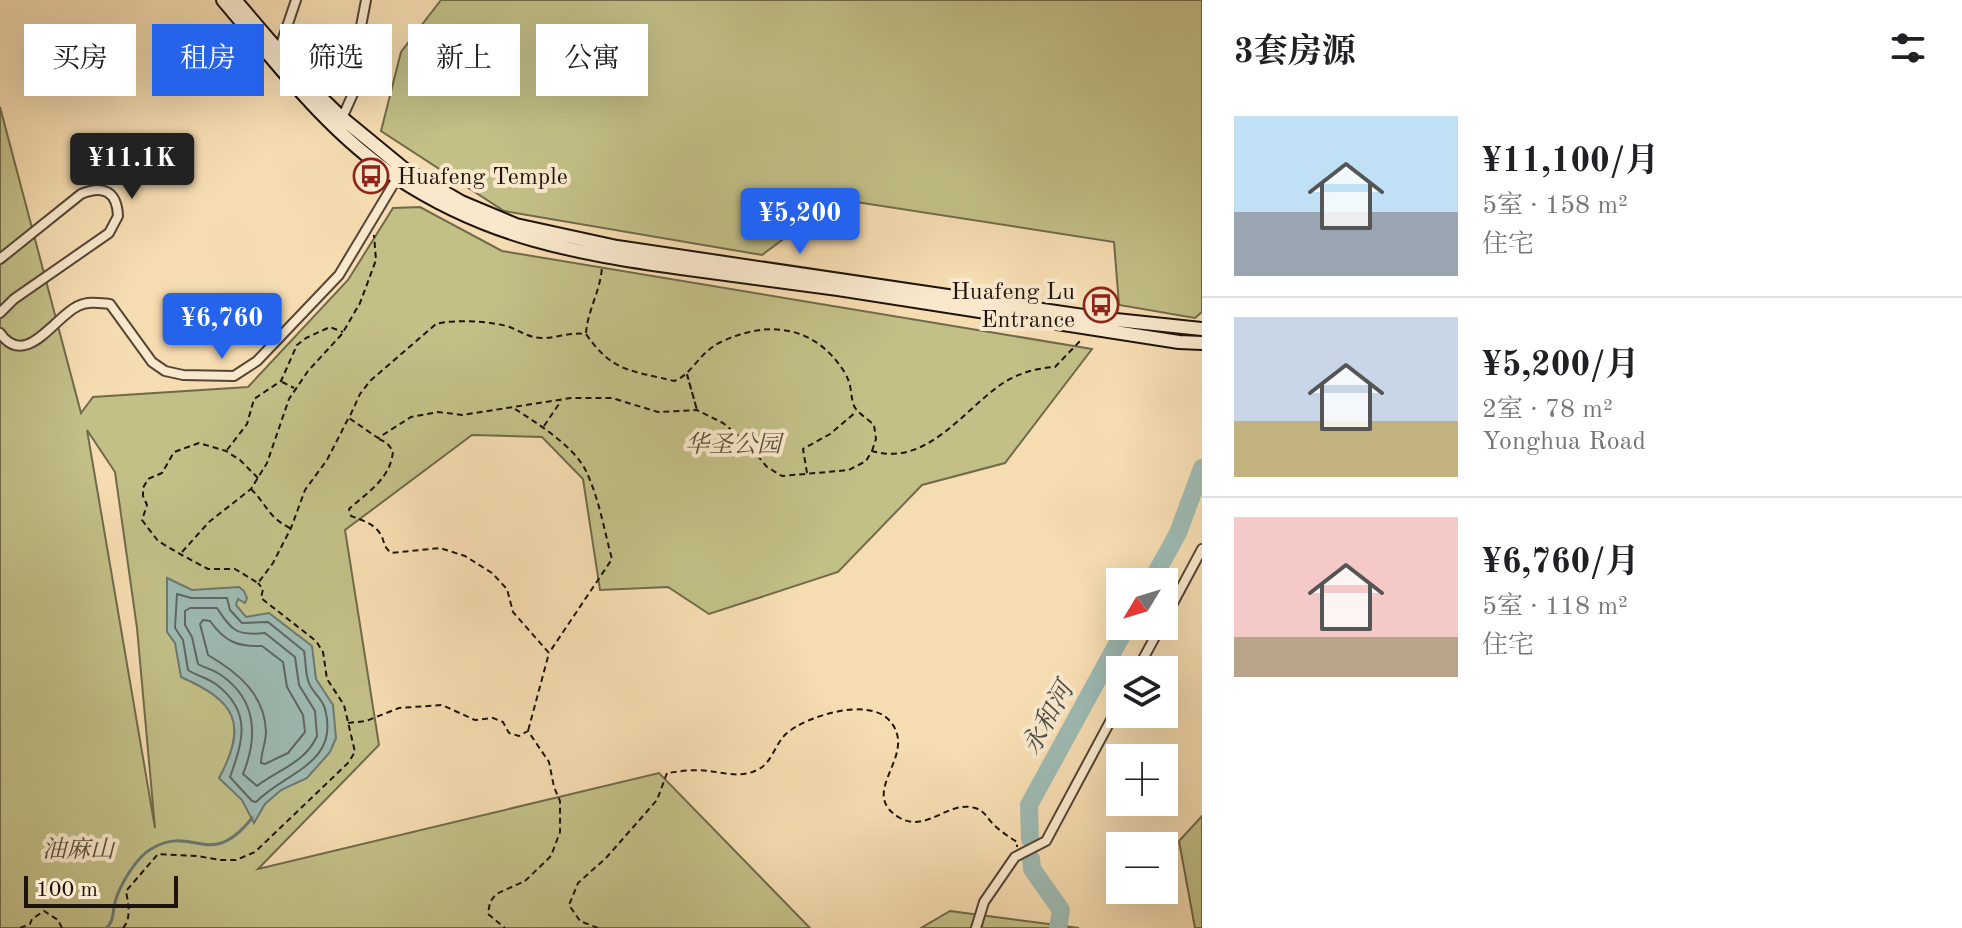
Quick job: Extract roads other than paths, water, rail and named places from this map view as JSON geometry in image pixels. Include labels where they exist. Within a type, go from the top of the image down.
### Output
[{"type":"street","points":[[223,0],[318,111],[377,164],[485,214],[541,232],[617,247],[1097,318],[1202,329]]},
{"type":"street","points":[[235,0],[305,82],[401,173],[450,208],[497,230],[603,256],[1202,343]]},
{"type":"street","points":[[279,50],[296,0]]},
{"type":"street","points":[[342,118],[357,85],[357,47],[366,0]]},
{"type":"street","points":[[0,333],[8,343],[17,346],[27,344],[38,340],[75,307],[110,304],[152,362],[165,371],[183,375],[234,376],[257,361],[339,275],[401,173]]},
{"type":"street","points":[[0,259],[81,194],[94,189],[103,190],[115,200],[118,216],[109,233],[14,299],[0,313]]},
{"type":"street","points":[[1178,594],[1202,549]]},
{"type":"street","points":[[976,928],[984,902],[1015,857],[1046,841],[1107,728]]},
{"type":"water","points":[[167,578],[192,590],[239,587],[247,598],[245,603],[238,599],[236,605],[246,617],[269,613],[312,646],[316,679],[333,705],[336,738],[330,752],[307,778],[281,790],[265,804],[254,823],[242,800],[219,778],[233,742],[232,716],[214,695],[181,677],[175,643],[167,632]]},
{"type":"waterway","name":"永和河","points":[[1159,568],[1178,533],[1202,468]]},
{"type":"waterway","name":"永和河","points":[[1030,839],[1029,805],[1119,640]]},
{"type":"waterway","points":[[106,928],[112,919],[122,886],[135,864],[151,849],[166,842],[212,845],[224,842],[252,818]]},
{"type":"waterway","name":"永和河","points":[[1031,859],[1032,869],[1061,910],[1058,928]]},
{"type":"place","name":"Huafeng Temple","points":[[371,176]]},
{"type":"place","name":"Huafeng Lu Entrance","points":[[1101,305]]},
{"type":"park label","name":"华圣公园","points":[[733,444]]},
{"type":"park label","name":"油麻山","points":[[78,849]]}]
